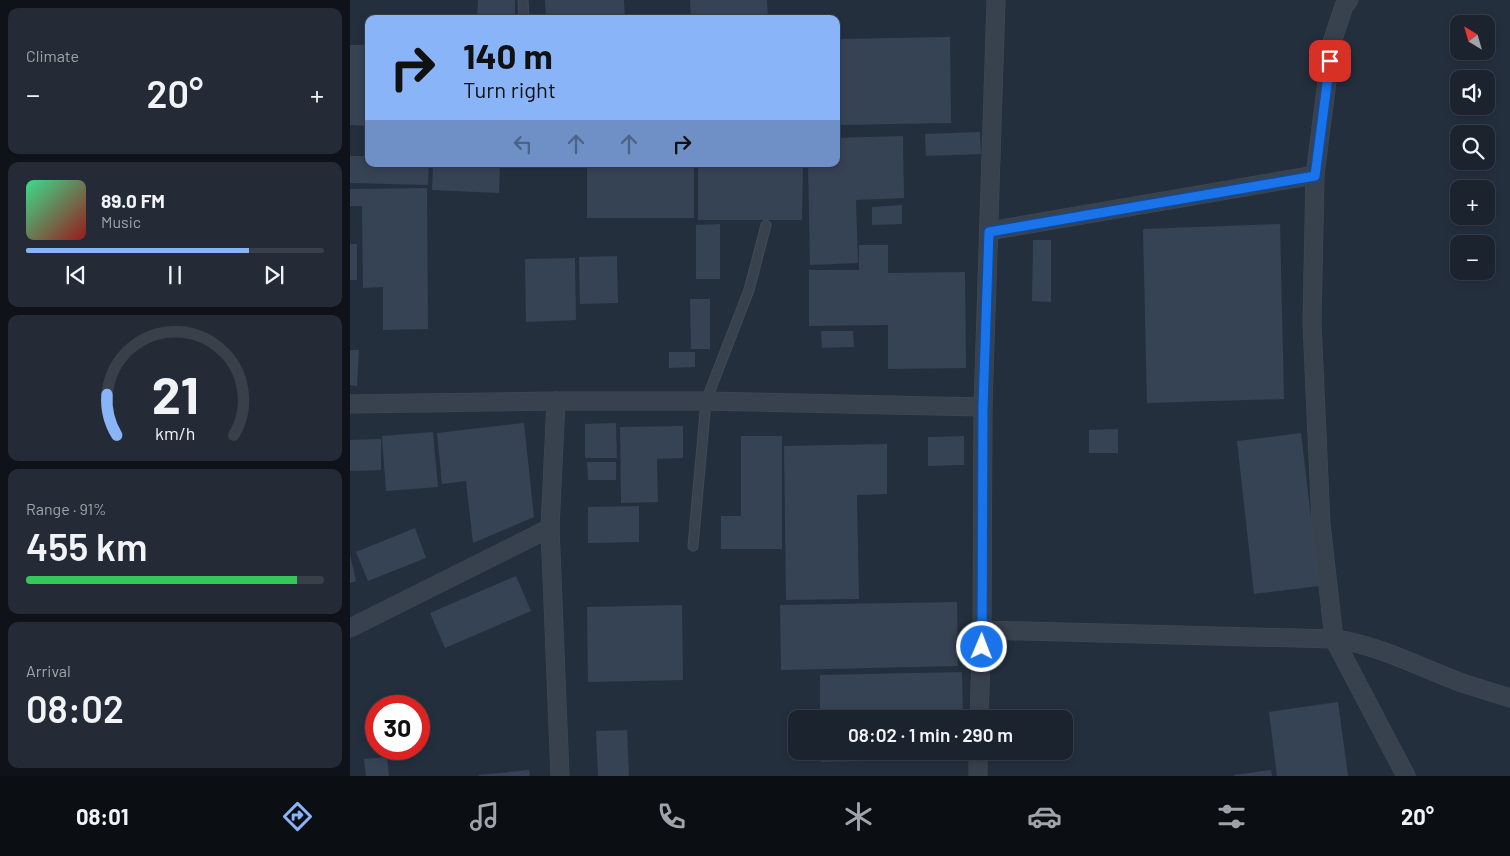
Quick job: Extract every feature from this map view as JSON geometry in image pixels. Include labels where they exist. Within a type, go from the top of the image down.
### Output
[{"type":"street","points":[[979,710],[982,630],[983,407],[996,0]]},
{"type":"street","points":[[1349,0],[1344,6],[1332,42],[1315,176],[1312,323],[1321,524],[1334,639],[1406,776]]},
{"type":"street","points":[[989,232],[1315,176]]},
{"type":"street","points":[[556,401],[550,528],[560,776]]},
{"type":"street","points":[[350,404],[706,401],[983,407]]},
{"type":"street","points":[[350,628],[550,528]]},
{"type":"street","points":[[982,630],[1334,639],[1381,650],[1463,683],[1510,698]]},
{"type":"street","points":[[978,760],[978,776]]},
{"type":"lane","points":[[523,0],[524,15]]},
{"type":"lane","points":[[693,546],[706,401],[749,290],[766,225]]},
{"type":"building","points":[[478,0],[515,0],[515,15],[477,15]]},
{"type":"building","points":[[545,0],[624,0],[625,15],[546,15]]},
{"type":"building","points":[[690,0],[767,0],[768,15],[691,15]]},
{"type":"building","points":[[950,37],[951,123],[840,125],[840,39]]},
{"type":"building","points":[[350,45],[365,45],[365,126],[350,125]]},
{"type":"building","points":[[980,132],[981,154],[926,156],[925,134]]},
{"type":"building","points":[[903,136],[904,198],[856,200],[858,263],[810,265],[808,167],[840,167],[840,138]]},
{"type":"building","points":[[350,156],[365,156],[365,167],[429,167],[428,185],[350,183]]},
{"type":"building","points":[[433,167],[500,167],[499,193],[432,190]]},
{"type":"building","points":[[587,167],[694,167],[694,218],[587,218]]},
{"type":"building","points":[[698,167],[803,167],[802,220],[698,220]]},
{"type":"building","points":[[427,188],[428,329],[383,330],[383,287],[363,288],[362,206],[350,206],[350,189]]},
{"type":"building","points":[[902,205],[902,224],[872,225],[872,207]]},
{"type":"building","points":[[720,224],[720,279],[696,279],[696,225]]},
{"type":"building","points":[[1280,224],[1284,399],[1147,403],[1143,229]]},
{"type":"building","points":[[1033,240],[1051,240],[1051,302],[1032,301]]},
{"type":"building","points":[[350,244],[357,244],[357,280],[350,280]]},
{"type":"building","points":[[859,245],[888,245],[888,273],[965,272],[966,368],[888,369],[888,325],[809,326],[809,270],[859,270]]},
{"type":"building","points":[[617,256],[618,303],[580,304],[579,257]]},
{"type":"building","points":[[575,258],[576,320],[526,322],[525,259]]},
{"type":"building","points":[[690,299],[710,299],[710,349],[691,349]]},
{"type":"building","points":[[821,331],[853,331],[854,347],[822,348]]},
{"type":"building","points":[[350,350],[359,350],[357,386],[350,385]]},
{"type":"building","points":[[669,352],[695,352],[695,367],[669,368]]},
{"type":"building","points":[[524,423],[534,517],[473,543],[466,481],[442,484],[437,433]]},
{"type":"building","points":[[616,423],[617,458],[585,458],[585,424]]},
{"type":"building","points":[[683,426],[683,458],[657,459],[658,502],[621,503],[620,427]]},
{"type":"building","points":[[1118,429],[1118,453],[1089,453],[1089,430]]},
{"type":"building","points":[[433,432],[438,487],[386,491],[382,436]]},
{"type":"building","points":[[1301,433],[1319,586],[1254,594],[1237,441]]},
{"type":"building","points":[[741,436],[782,436],[782,549],[721,549],[721,516],[741,516]]},
{"type":"building","points":[[964,436],[964,465],[928,466],[928,437]]},
{"type":"building","points":[[381,439],[381,470],[350,471],[350,440]]},
{"type":"building","points":[[887,444],[887,494],[857,495],[859,599],[786,600],[784,446]]},
{"type":"building","points":[[587,462],[616,462],[616,480],[588,480]]},
{"type":"building","points":[[639,506],[639,542],[588,543],[588,507]]},
{"type":"building","points":[[415,528],[426,558],[368,581],[356,552]]},
{"type":"building","points":[[350,555],[356,581],[350,583]]},
{"type":"building","points":[[516,576],[531,611],[445,648],[430,613]]},
{"type":"building","points":[[957,602],[958,666],[781,670],[780,605]]},
{"type":"building","points":[[682,605],[683,680],[588,682],[587,607]]},
{"type":"building","points":[[962,672],[963,710],[820,710],[820,675]]},
{"type":"building","points":[[1338,702],[1348,776],[1277,776],[1269,712]]},
{"type":"building","points":[[627,730],[629,776],[598,776],[596,731]]},
{"type":"building","points":[[364,759],[387,760],[389,776],[366,776]]},
{"type":"building","points":[[821,760],[916,760],[821,762]]},
{"type":"building","points":[[529,770],[530,776],[479,776],[479,775]]},
{"type":"building","points":[[1271,770],[1272,776],[1234,776],[1234,775]]},
{"type":"route","points":[[982,647],[983,407],[989,232],[1315,176],[1330,61]]}]
